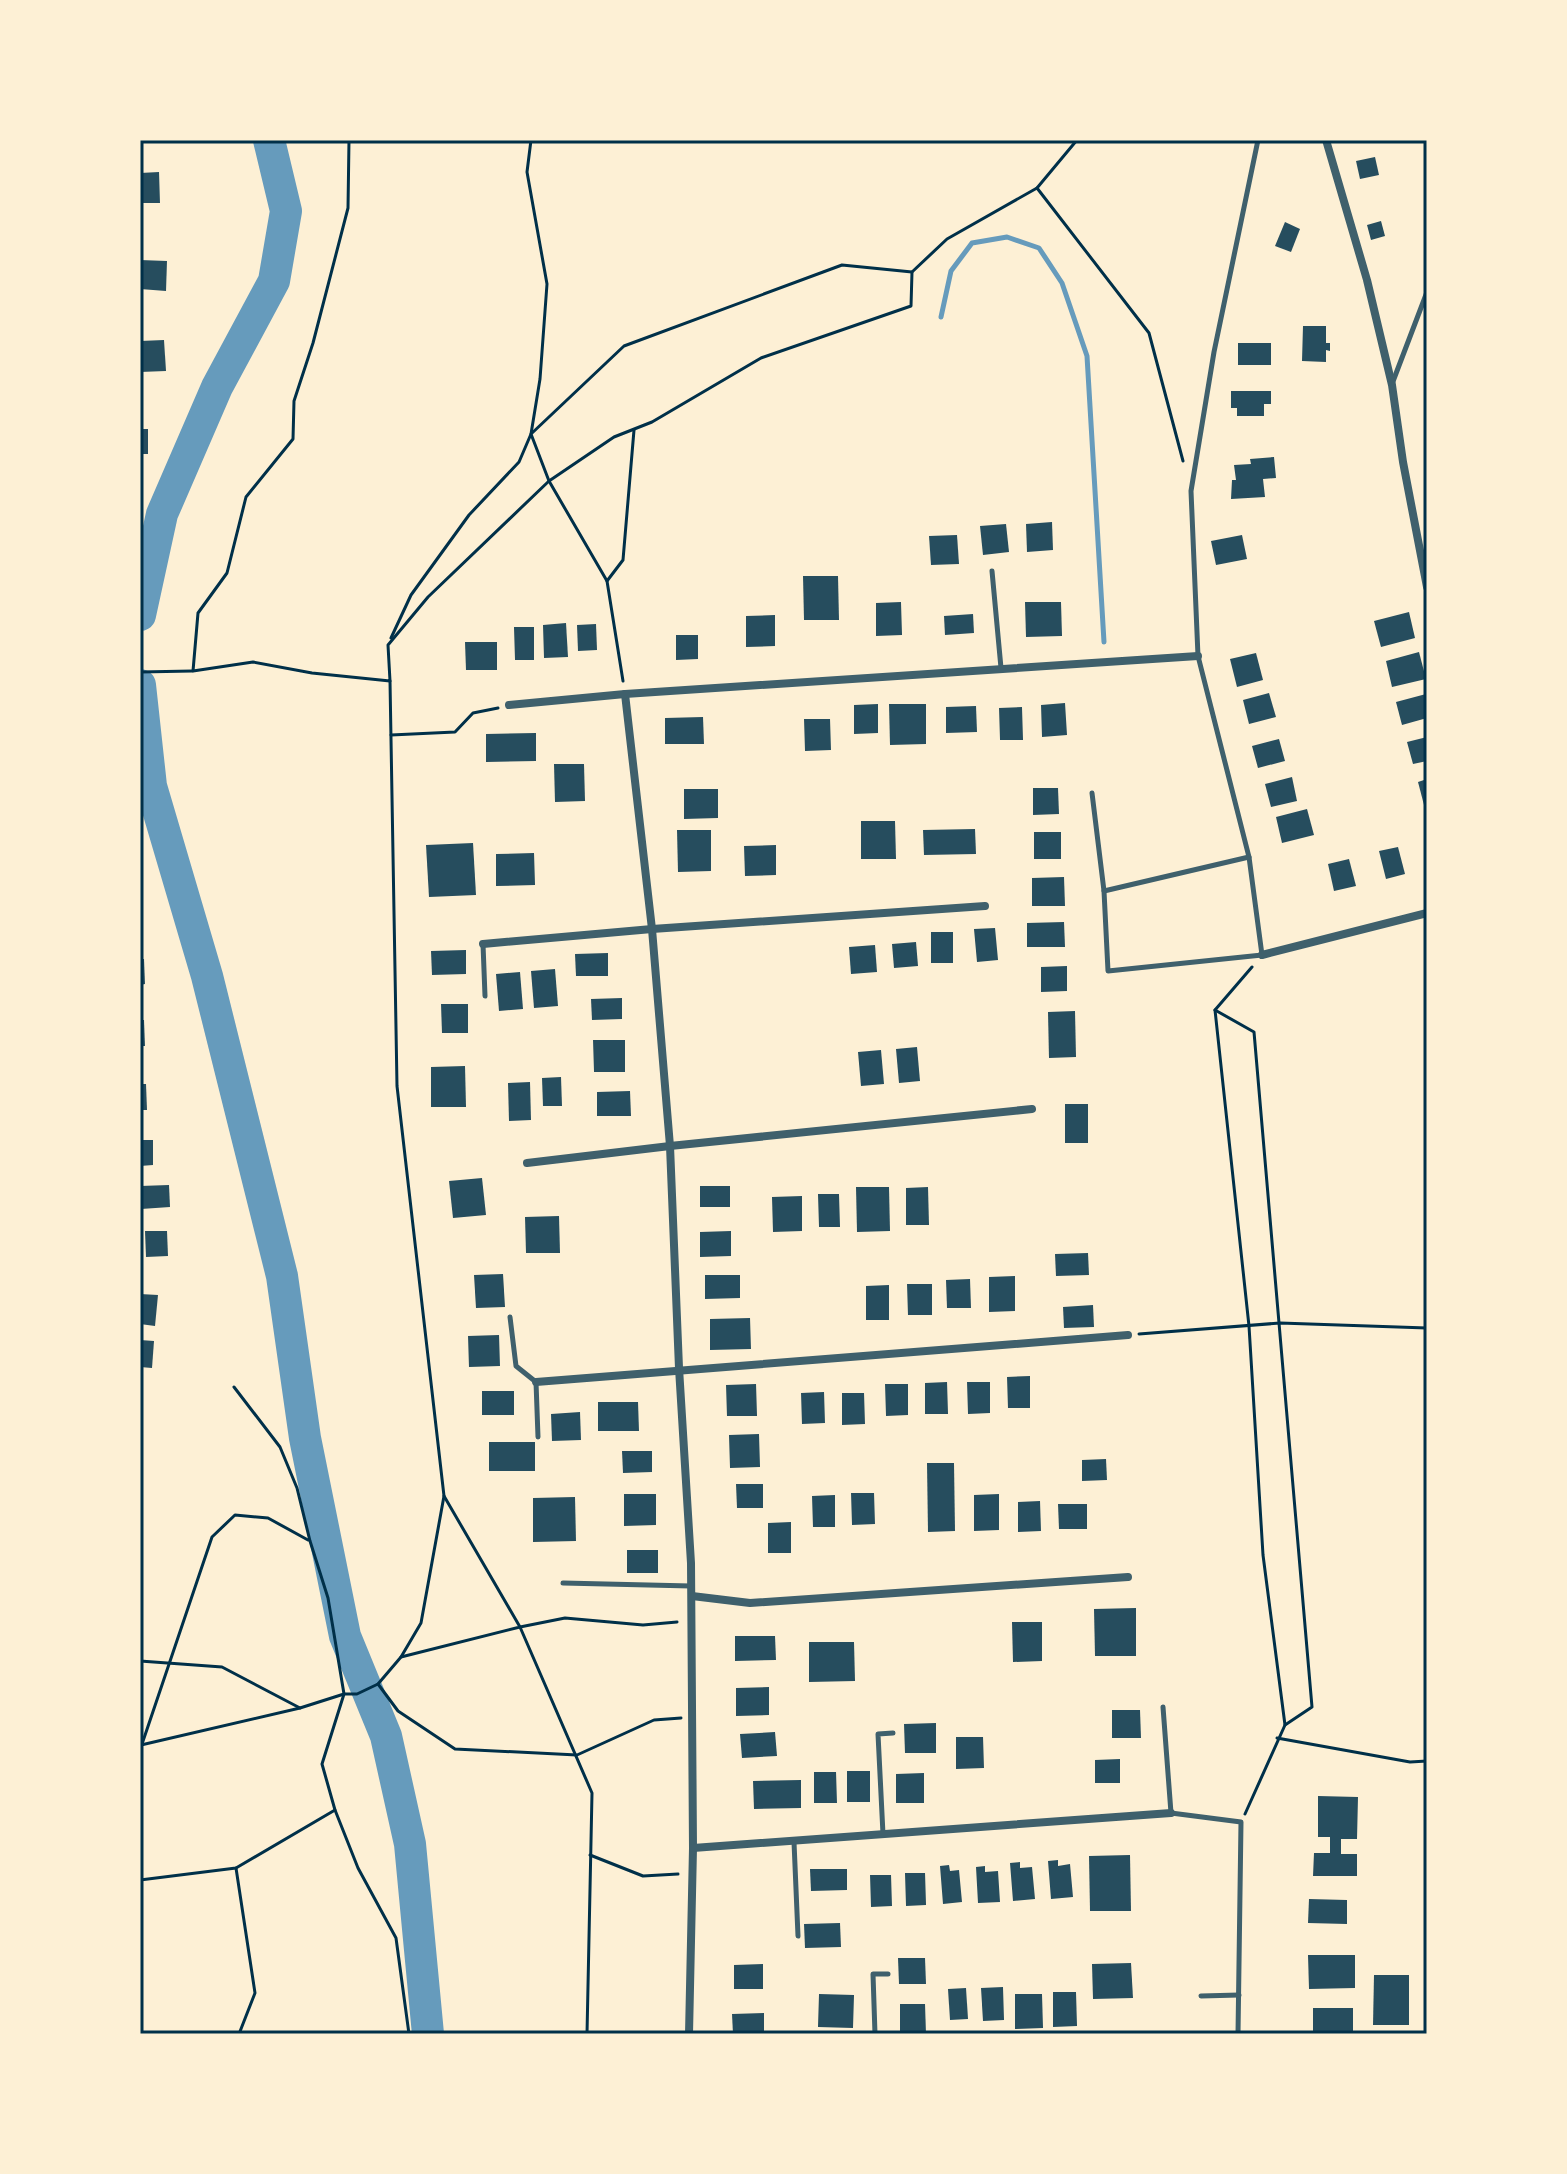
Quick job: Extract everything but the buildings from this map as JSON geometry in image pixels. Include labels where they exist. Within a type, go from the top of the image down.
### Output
[{"type":"street","points":[[1326,140],[1367,280],[1392,385],[1427,587]]},
{"type":"street","points":[[509,705],[625,694],[1198,656]]},
{"type":"street","points":[[625,694],[652,929],[670,1146],[692,1596],[693,1848],[689,2034]]},
{"type":"street","points":[[483,944],[985,906]]},
{"type":"street","points":[[1262,955],[1427,913]]},
{"type":"street","points":[[527,1163],[1032,1109]]},
{"type":"street","points":[[536,1382],[679,1368],[1128,1335]]},
{"type":"street","points":[[692,1596],[750,1603],[1128,1577]]},
{"type":"street","points":[[693,1848],[1171,1813]]},
{"type":"lane","points":[[1092,793],[1104,891],[1108,971],[1262,955],[1249,857],[1198,656],[1191,491],[1214,352],[1258,140]]},
{"type":"lane","points":[[1392,385],[1427,292]]},
{"type":"lane","points":[[992,571],[1001,668]]},
{"type":"lane","points":[[1104,891],[1249,857]]},
{"type":"lane","points":[[483,944],[485,996]]},
{"type":"lane","points":[[510,1317],[516,1366],[536,1382],[538,1437]]},
{"type":"lane","points":[[563,1583],[691,1586]]},
{"type":"lane","points":[[1163,1707],[1171,1813],[1241,1822],[1238,2034]]},
{"type":"lane","points":[[883,1834],[878,1734],[893,1733]]},
{"type":"lane","points":[[794,1841],[798,1936]]},
{"type":"lane","points":[[875,2034],[873,1974],[888,1974]]},
{"type":"lane","points":[[1201,1996],[1239,1995]]},
{"type":"path","points":[[192,671],[198,613],[227,573],[246,497],[293,439],[294,401],[313,343],[348,208],[349,140]]},
{"type":"path","points":[[140,1748],[344,1694],[357,1694],[378,1684],[401,1657],[421,1623],[444,1496],[397,1086],[388,645],[411,595],[469,515],[519,462],[531,434],[540,379],[547,284],[527,172],[531,140]]},
{"type":"path","points":[[388,645],[428,597],[549,481],[614,437],[652,422],[761,358],[911,306],[912,272],[947,239],[1037,188],[1077,140]]},
{"type":"path","points":[[1037,188],[1149,333],[1184,462]]},
{"type":"path","points":[[531,434],[624,346],[842,265],[912,272]]},
{"type":"path","points":[[607,581],[623,560],[635,429]]},
{"type":"path","points":[[531,434],[549,481],[607,581],[625,694]]},
{"type":"path","points":[[140,672],[192,671],[253,662],[312,673],[390,681]]},
{"type":"path","points":[[391,735],[455,732],[473,713],[509,705]]},
{"type":"path","points":[[1262,955],[1215,1010],[1249,1326],[1263,1555],[1285,1725]]},
{"type":"path","points":[[1215,1010],[1254,1032],[1312,1707],[1285,1725],[1241,1822]]},
{"type":"path","points":[[1128,1335],[1280,1323],[1427,1328]]},
{"type":"path","points":[[234,1387],[280,1447],[297,1488],[328,1598],[344,1694],[322,1764],[335,1810],[358,1868],[396,1938],[409,2034]]},
{"type":"path","points":[[444,1496],[520,1627],[592,1793],[587,2034]]},
{"type":"path","points":[[140,1748],[212,1537],[235,1515],[268,1518],[310,1541]]},
{"type":"path","points":[[401,1657],[565,1618],[643,1625],[693,1621]]},
{"type":"path","points":[[140,1661],[222,1667],[300,1708]]},
{"type":"path","points":[[378,1684],[398,1711],[455,1749],[577,1755],[654,1720],[693,1717]]},
{"type":"path","points":[[1277,1738],[1410,1762],[1427,1761]]},
{"type":"path","points":[[140,1880],[236,1868],[335,1810]]},
{"type":"path","points":[[590,1855],[643,1876],[692,1873]]},
{"type":"path","points":[[236,1868],[255,1993],[239,2034]]},
{"type":"waterway","points":[[140,615],[162,514],[217,387],[274,281],[286,211],[269,140]]},
{"type":"waterway","points":[[941,317],[951,271],[972,243],[1007,237],[1039,248],[1062,283],[1087,356],[1104,642]]},
{"type":"waterway","points":[[140,685],[151,786],[207,976],[282,1276],[305,1438],[345,1636],[386,1736],[410,1844],[428,2034]]}]
